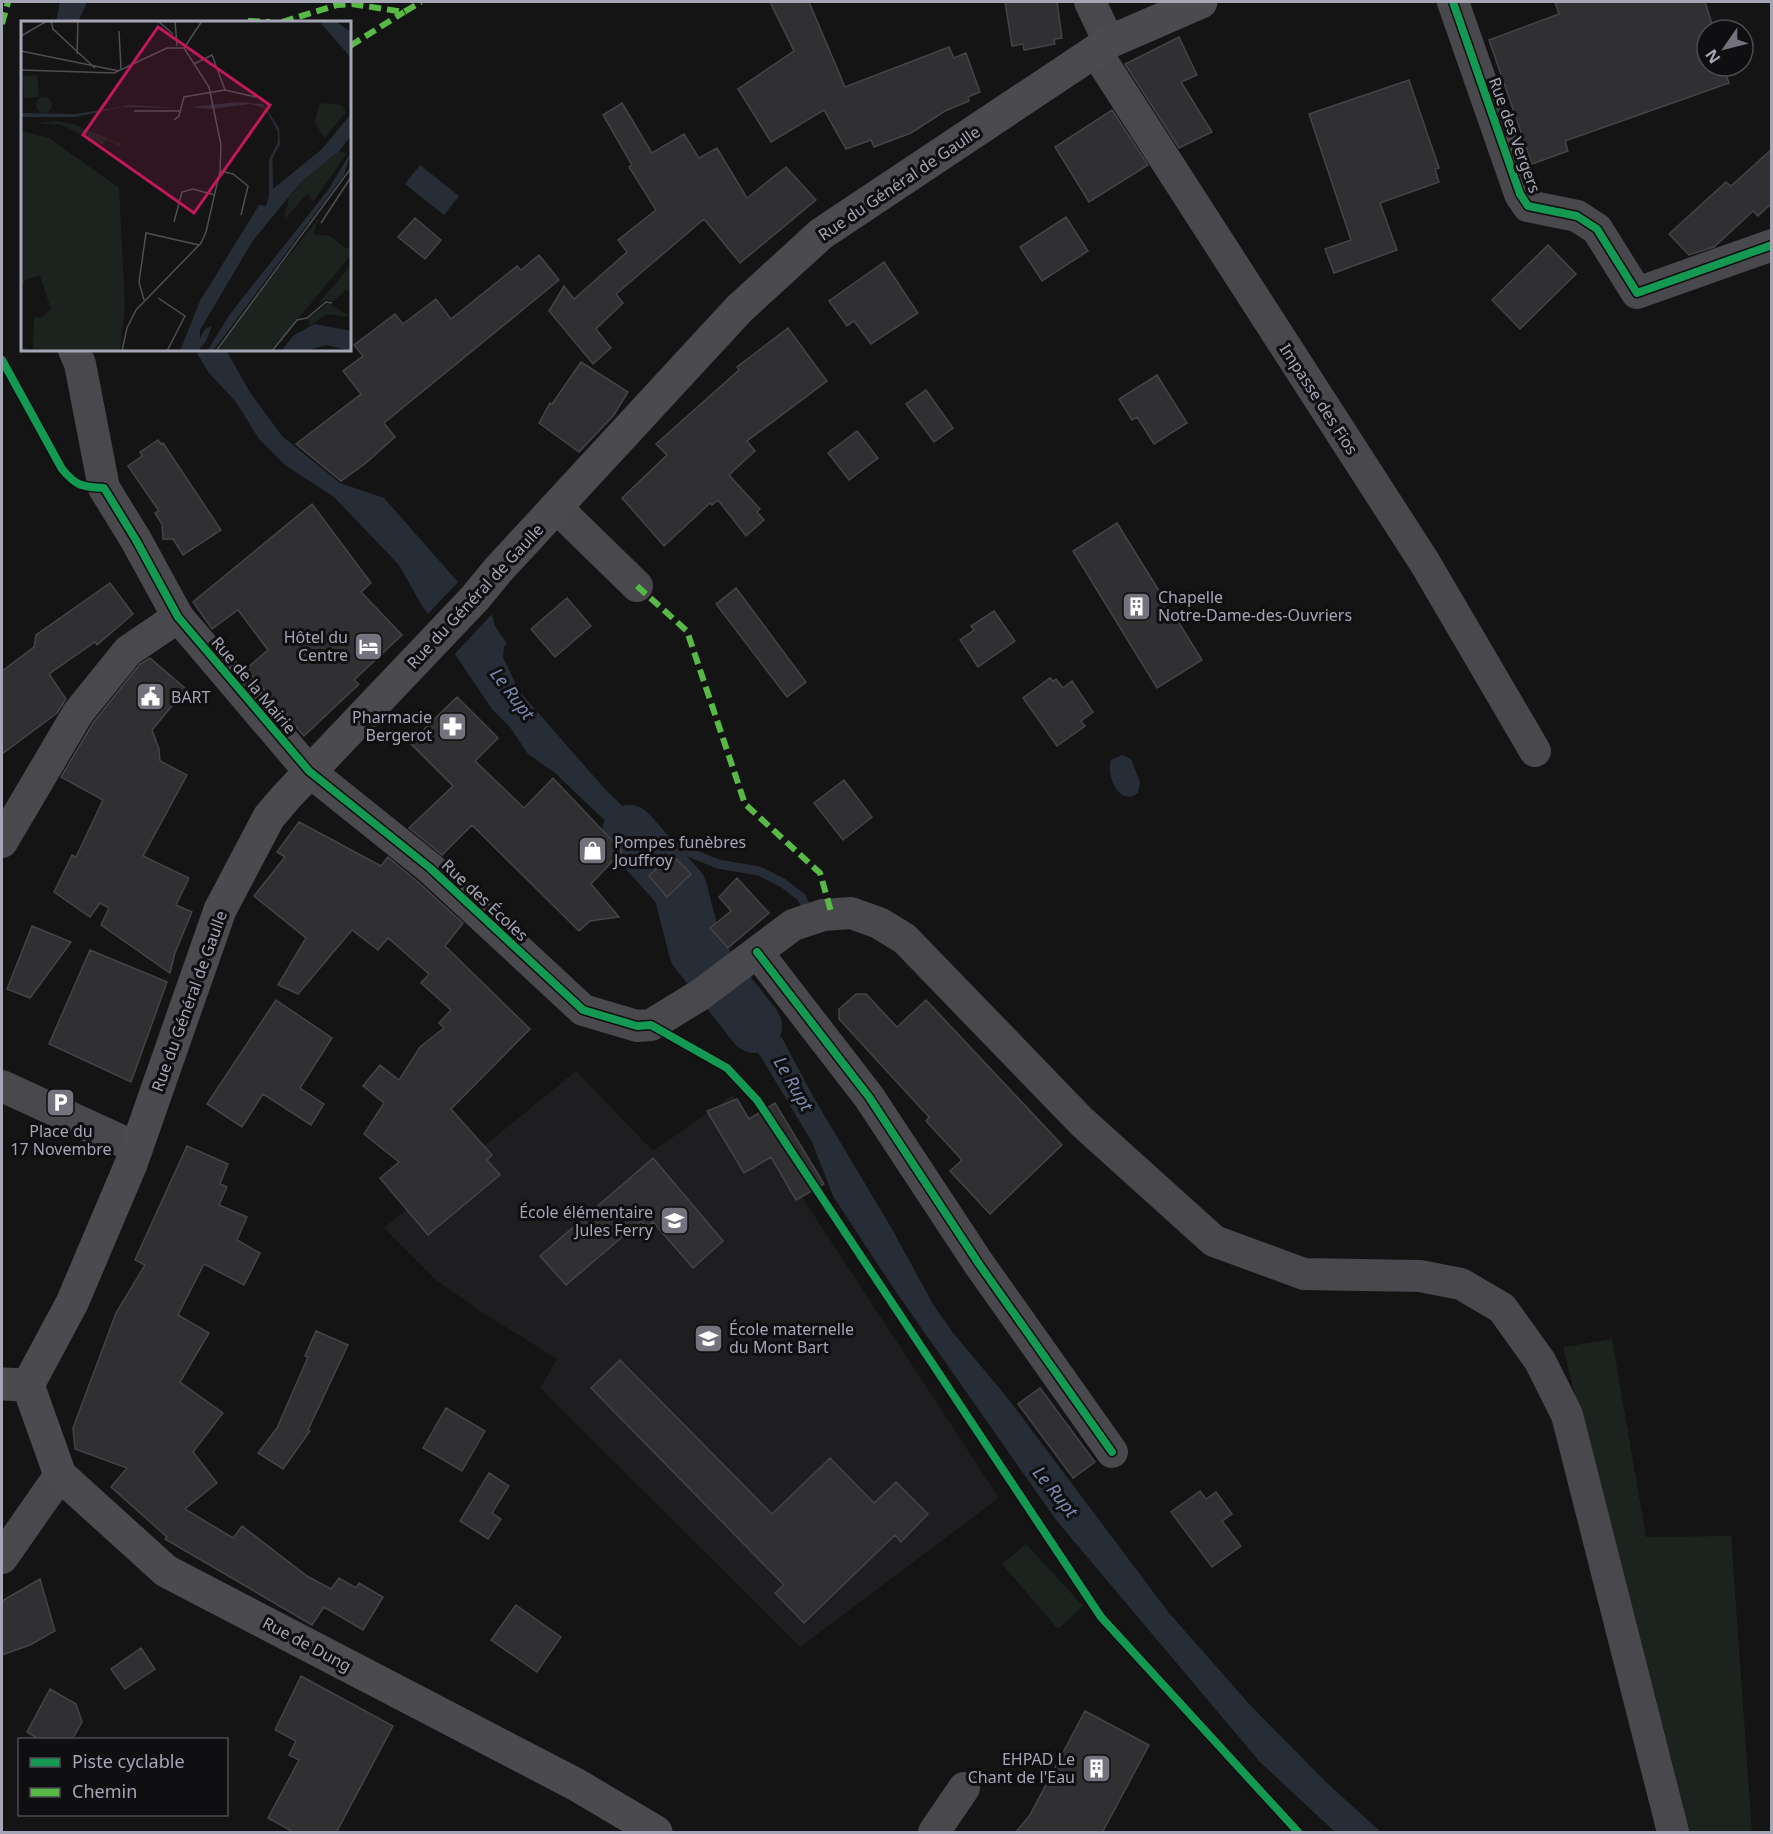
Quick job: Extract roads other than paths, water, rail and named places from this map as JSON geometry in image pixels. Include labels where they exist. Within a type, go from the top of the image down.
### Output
[{"type":"main road","name":"Rue du Général de Gaulle","points":[[15,1385],[72,1303],[137,1148],[220,910],[269,817],[309,771],[475,598],[498,570],[739,309],[821,234],[1102,47],[1201,2]]},
{"type":"main road","name":"Rue de Dung","points":[[15,1385],[60,1475],[166,1571],[577,1785],[656,1833]]},
{"type":"street","name":"Impasse des Fios","points":[[1090,2],[1102,47],[1425,563],[1535,751]]},
{"type":"street","name":"Rue des Vergers","points":[[1453,2],[1520,194],[1528,206],[1577,216],[1597,229],[1637,293],[1772,245]]},
{"type":"street","name":"Rue de la Mairie","points":[[74,351],[80,364],[104,488],[136,540],[178,617],[309,771]]},
{"type":"street","points":[[556,507],[637,586]]},
{"type":"street","points":[[2,842],[78,713],[128,651],[178,617]]},
{"type":"street","name":"Rue des Écoles","points":[[309,771],[430,867],[583,1010],[637,1026],[651,1025],[700,995],[793,925],[823,915],[851,913],[879,923],[905,939],[1082,1122],[1214,1241],[1304,1274],[1420,1276],[1461,1284],[1502,1308],[1540,1361],[1567,1415],[1673,1833]]},
{"type":"street","points":[[747,959],[869,1097],[979,1264],[1112,1452]]},
{"type":"street","points":[[2,1086],[137,1148]]},
{"type":"street","points":[[2,1558],[60,1475]]},
{"type":"street","points":[[934,1833],[964,1788]]},
{"type":"water","points":[[60,2],[87,2],[78,21],[56,21]]},
{"type":"water","points":[[420,165],[459,196],[444,215],[405,184]]},
{"type":"water","points":[[196,351],[227,351],[249,391],[282,436],[340,483],[384,498],[458,582],[492,614],[495,626],[507,644],[504,646],[503,657],[519,691],[604,788],[671,854],[649,876],[632,849],[619,834],[555,773],[528,754],[510,727],[492,709],[421,604],[399,565],[334,497],[285,465],[259,439],[236,402],[209,373]]},
{"type":"water","points":[[1122,755],[1131,759],[1140,782],[1138,793],[1131,797],[1120,793],[1110,774],[1111,760]]},
{"type":"water","points":[[730,983],[739,986],[782,1038],[934,1306],[954,1334],[1006,1396],[1169,1613],[1251,1706],[1328,1784],[1381,1832],[1335,1832],[1260,1762],[1056,1520],[894,1289],[833,1196],[812,1142],[761,1057],[712,995]]},
{"type":"waterway","name":"Le Rupt","points":[[629,832],[680,889],[696,951],[755,1026]]},
{"type":"waterway","points":[[648,843],[674,846],[718,864],[759,871],[783,883],[801,897],[807,908]]},
{"type":"place","name":"Chapelle Notre-Dame-des-Ouvriers","points":[[1137,606]]},
{"type":"place","name":"Hôtel du Centre","points":[[369,646]]},
{"type":"place","name":"BART","points":[[150,697]]},
{"type":"place","name":"Pharmacie Bergerot","points":[[453,726]]},
{"type":"place","name":"Pompes funèbres Jouffroy","points":[[593,851]]},
{"type":"place","name":"Place du 17 Novembre","points":[[61,1103]]},
{"type":"place","name":"École élémentaire Jules Ferry","points":[[674,1221]]},
{"type":"place","name":"École maternelle du Mont Bart","points":[[708,1338]]},
{"type":"place","name":"EHPAD Le Chant de l'Eau","points":[[1096,1768]]}]
